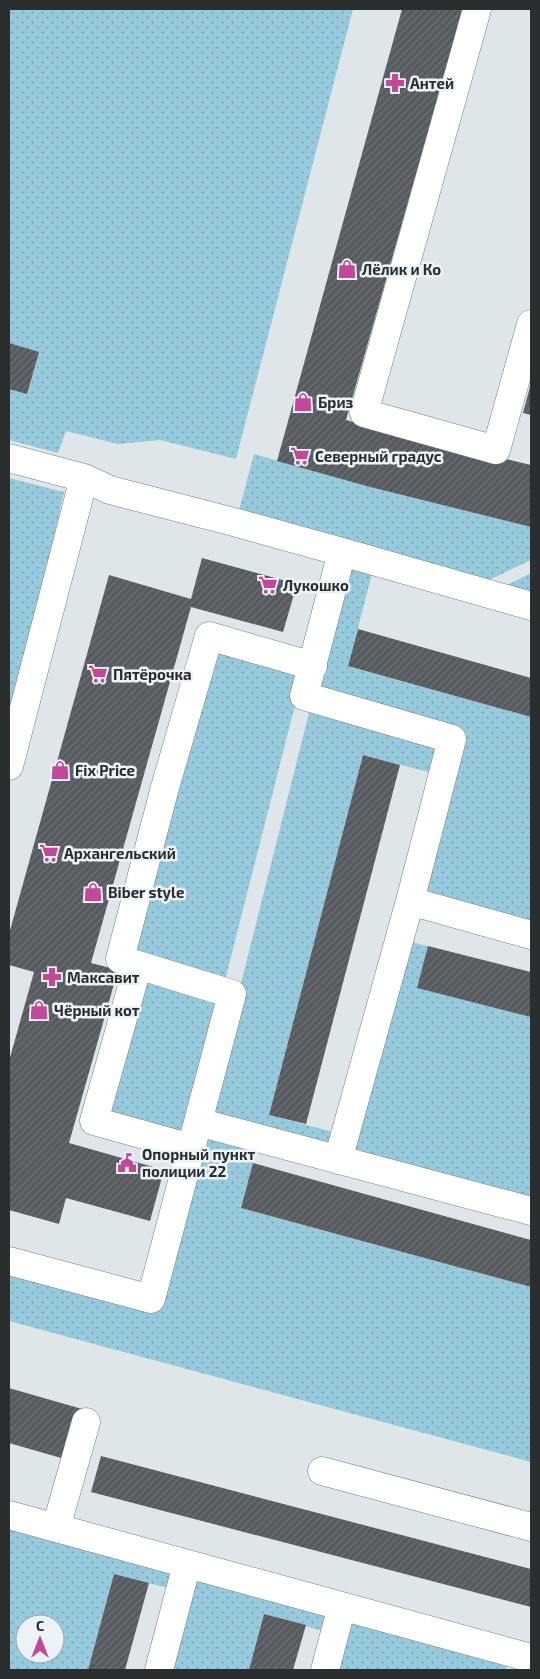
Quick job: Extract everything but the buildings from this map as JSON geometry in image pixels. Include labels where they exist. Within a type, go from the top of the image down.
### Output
[{"type":"lane","points":[[477,9],[364,413],[496,450],[531,324]]},
{"type":"lane","points":[[9,458],[84,478],[110,490],[230,521],[531,606]]},
{"type":"lane","points":[[9,766],[84,478]]},
{"type":"lane","points":[[338,1160],[410,901],[452,739],[304,696],[342,552]]},
{"type":"lane","points":[[9,1261],[151,1299],[232,994],[120,959],[164,791],[209,636],[313,666]]},
{"type":"lane","points":[[410,901],[531,935]]},
{"type":"lane","points":[[138,964],[94,1121],[191,1148]]},
{"type":"lane","points":[[198,1122],[531,1210]]},
{"type":"lane","points":[[56,1528],[86,1422]]},
{"type":"lane","points":[[322,1471],[531,1527]]},
{"type":"lane","points":[[9,1515],[342,1606],[521,1661]]},
{"type":"lane","points":[[159,1670],[187,1564]]},
{"type":"lane","points":[[325,1670],[342,1606]]},
{"type":"shaded area","points":[[9,9],[353,9],[236,459],[160,440],[118,444],[66,431],[58,453],[9,440]]},
{"type":"shaded area","points":[[254,454],[370,487],[531,527],[531,560],[479,585],[237,518]]},
{"type":"shaded area","points":[[9,478],[64,492],[9,743]]},
{"type":"shaded area","points":[[347,562],[373,570],[348,666],[531,717],[531,930],[417,897],[447,777],[363,755],[269,1115],[348,1136],[403,940],[428,946],[418,988],[531,1017],[531,1205],[194,1115],[186,1142],[101,1117],[127,954],[213,644],[304,670],[221,996],[237,999]]},
{"type":"shaded area","points":[[531,573],[531,601],[496,591]]},
{"type":"shaded area","points":[[206,1133],[254,1148],[253,1163],[241,1208],[531,1287],[531,1462],[9,1321],[9,1268],[156,1311]]},
{"type":"shaded area","points":[[9,1522],[509,1659],[506,1670],[331,1670],[340,1636],[264,1614],[249,1670],[166,1670],[187,1593],[114,1574],[88,1670],[9,1670]]},
{"type":"place","name":"Антей","points":[[395,83]]},
{"type":"place","name":"Лёлик и Ко","points":[[347,269]]},
{"type":"place","name":"Бриз","points":[[303,402]]},
{"type":"place","name":"Северный градус","points":[[300,456]]},
{"type":"place","name":"Лукошко","points":[[268,585]]},
{"type":"place","name":"Пятёрочка","points":[[98,674]]},
{"type":"place","name":"Fix Price","points":[[60,770]]},
{"type":"place","name":"Архангельский","points":[[49,853]]},
{"type":"place","name":"Biber style","points":[[93,892]]},
{"type":"place","name":"Максавит","points":[[52,977]]},
{"type":"place","name":"Чёрный кот","points":[[39,1010]]},
{"type":"place","name":"Опорный пункт полиции 22","points":[[127,1163]]}]
